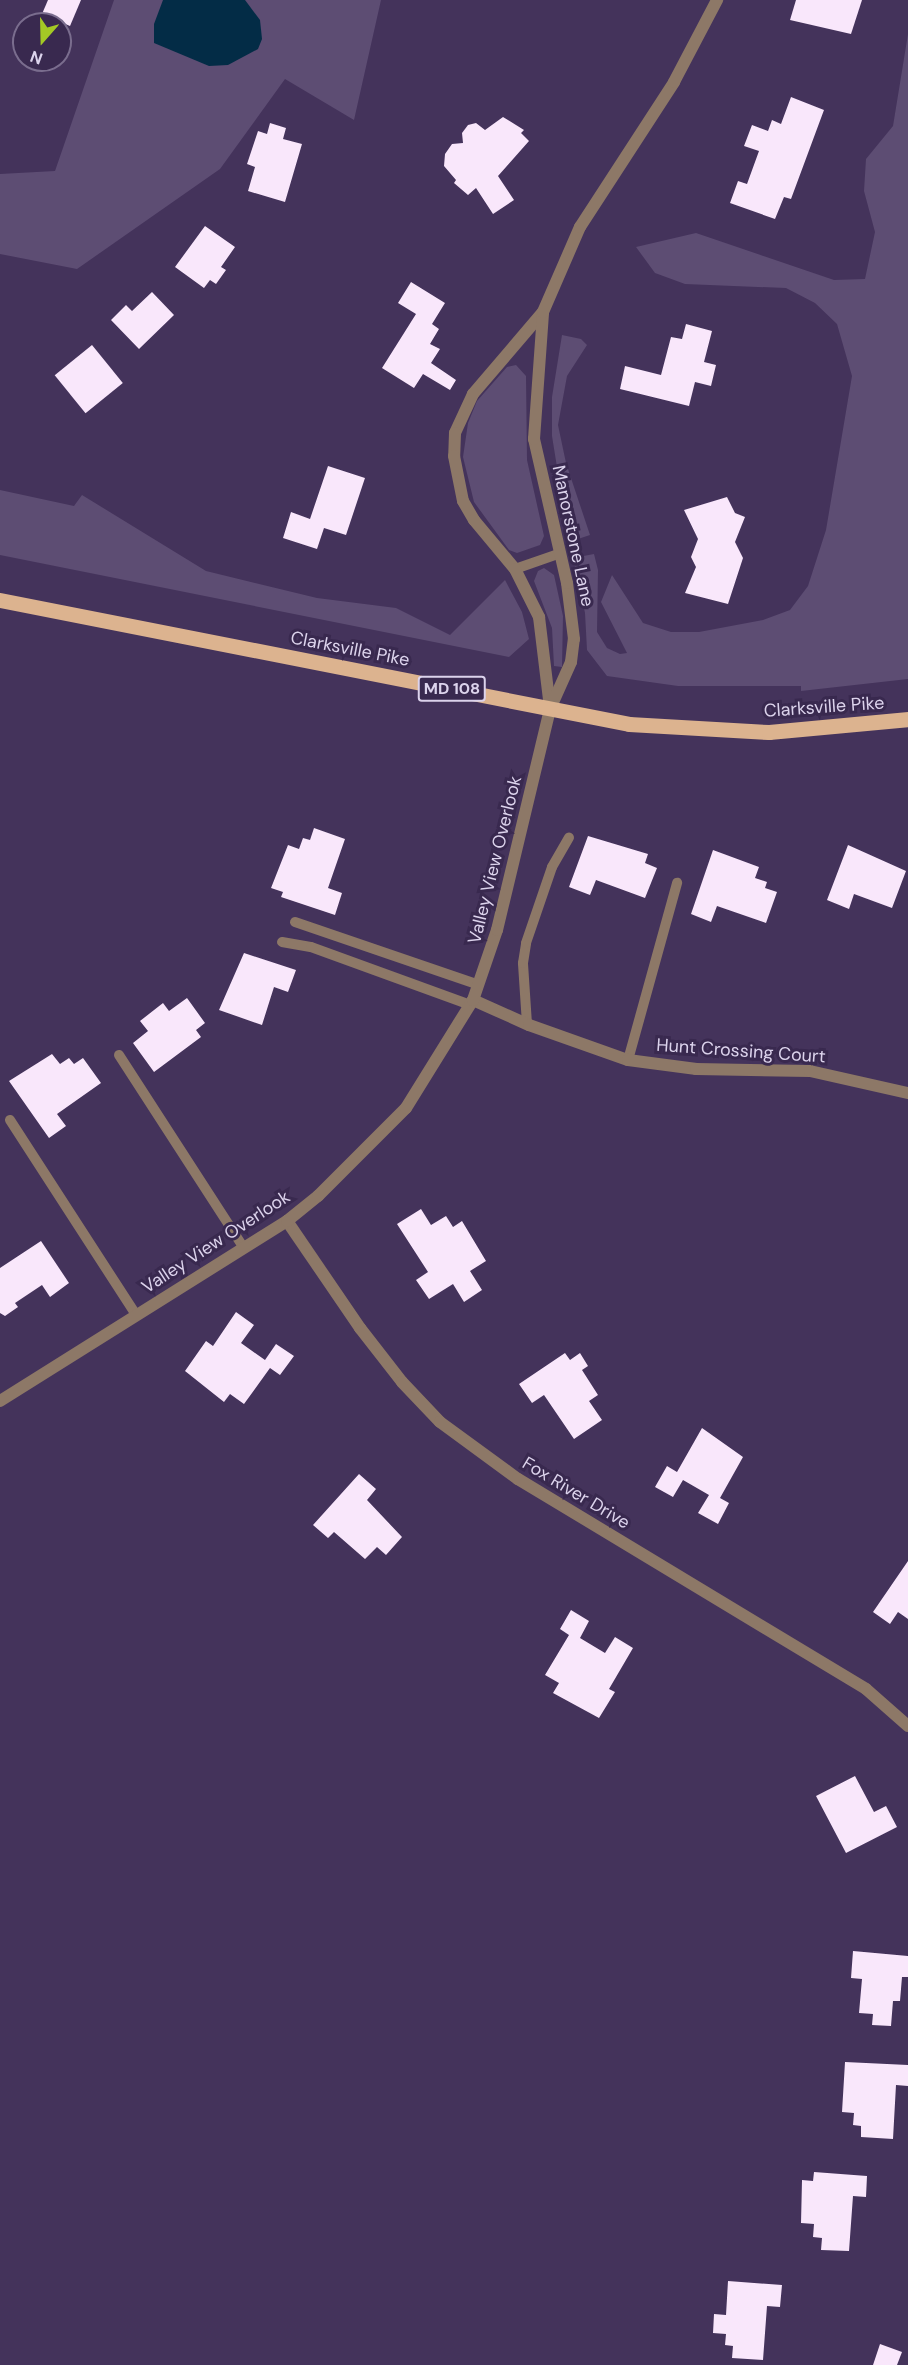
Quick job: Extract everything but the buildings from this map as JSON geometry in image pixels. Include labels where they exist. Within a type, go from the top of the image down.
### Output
[{"type":"main road","name":"Clarksville Pike","points":[[0,600],[629,723],[723,731],[814,729],[908,719]]},
{"type":"street","name":"Manorstone Lane","points":[[550,709],[539,617],[515,569],[474,520],[463,501],[454,456],[455,433],[473,394],[543,312],[580,227],[674,82],[717,0]]},
{"type":"street","name":"Manorstone Lane","points":[[543,312],[534,439],[558,554],[567,583],[574,639],[571,662],[550,709]]},
{"type":"street","name":"Valley View Overlook","points":[[0,1401],[287,1221],[348,1168],[406,1108],[471,1003],[479,985],[497,930],[550,709]]},
{"type":"street","name":"Hunt Crossing Court","points":[[471,1003],[628,1060],[696,1069],[810,1071],[908,1093]]},
{"type":"street","name":"Fox River Drive","points":[[287,1221],[360,1328],[402,1382],[440,1422],[518,1479],[866,1689],[908,1726]]},
{"type":"lane","points":[[515,569],[558,554]]},
{"type":"lane","points":[[527,1024],[523,963],[526,943],[552,867],[569,838]]},
{"type":"lane","points":[[628,1060],[677,883]]},
{"type":"lane","points":[[295,922],[479,985]]},
{"type":"lane","points":[[282,942],[322,950],[471,1003]]},
{"type":"lane","points":[[119,1055],[244,1248]]},
{"type":"lane","points":[[10,1120],[136,1315]]},
{"type":"shaded area","points":[[114,0],[381,0],[354,120],[285,79],[220,169],[77,269],[0,254],[0,174],[55,171]]},
{"type":"shaded area","points":[[908,34],[908,679],[801,691],[801,686],[678,686],[607,676],[587,650],[585,613],[573,558],[594,554],[598,570],[597,632],[607,648],[620,654],[627,653],[601,602],[612,575],[643,623],[671,632],[699,632],[763,620],[790,610],[808,586],[826,530],[852,376],[837,324],[815,303],[786,288],[685,284],[655,273],[636,247],[696,233],[834,280],[865,279],[875,232],[864,191],[866,159],[893,126]]},
{"type":"shaded area","points":[[562,335],[581,339],[587,345],[567,376],[558,425],[566,463],[590,535],[569,542],[552,436],[552,397]]},
{"type":"shaded area","points":[[516,365],[526,376],[527,460],[544,536],[540,545],[517,553],[509,550],[474,502],[463,457],[468,423],[477,401],[507,367]]},
{"type":"shaded area","points":[[0,490],[74,506],[82,495],[206,571],[317,598],[396,608],[450,635],[505,580],[522,612],[529,639],[509,657],[0,555]]},
{"type":"shaded area","points":[[544,568],[554,575],[563,616],[562,667],[554,666],[552,628],[534,581],[538,571]]},
{"type":"water","points":[[163,0],[245,0],[260,20],[262,39],[258,49],[228,65],[209,66],[154,43],[154,24]]}]
